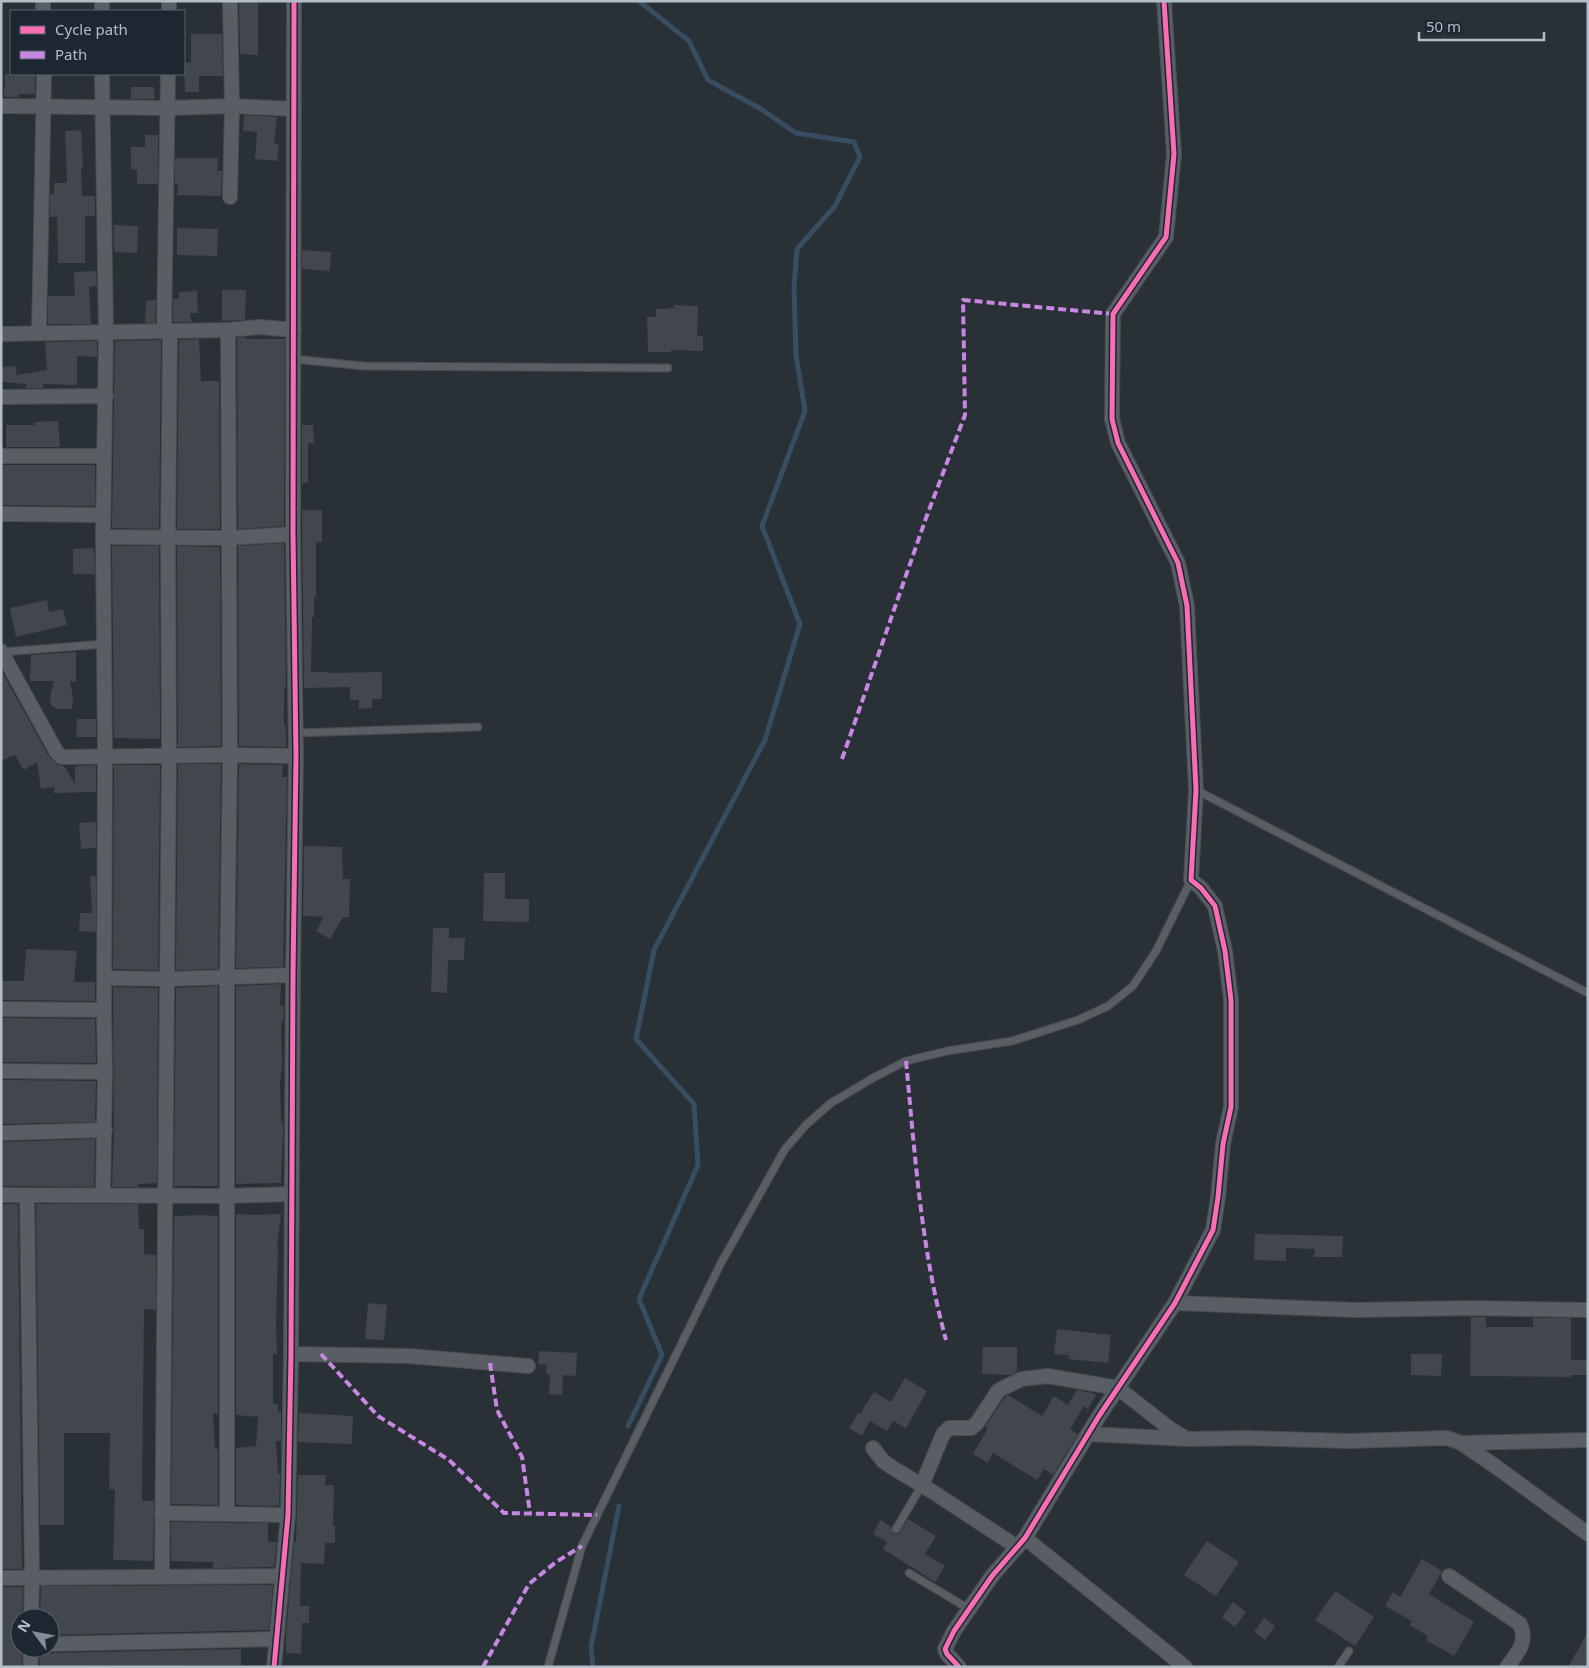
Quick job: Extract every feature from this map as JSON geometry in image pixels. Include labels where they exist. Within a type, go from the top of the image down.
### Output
[{"type":"street","points":[[230,1],[232,106],[230,197]]},
{"type":"street","points":[[274,1667],[288,1515],[291,1354],[292,975],[296,756],[294,1]]},
{"type":"street","points":[[959,1667],[945,1649],[954,1632],[992,1576],[1021,1543],[1088,1434],[1175,1303],[1213,1230],[1223,1144],[1231,1107],[1232,1000],[1225,951],[1215,906],[1201,888],[1191,880],[1196,790],[1187,606],[1178,563],[1118,443],[1112,419],[1113,314],[1166,237],[1174,154],[1164,1]]},
{"type":"street","points":[[39,333],[44,75]]},
{"type":"street","points":[[102,75],[106,333],[102,537],[105,756],[103,1195]]},
{"type":"street","points":[[162,1576],[169,755],[168,75]]},
{"type":"street","points":[[1,106],[168,108],[232,106],[294,109]]},
{"type":"street","points":[[1,334],[167,332],[260,327],[294,330]]},
{"type":"street","points":[[227,1514],[226,1196],[230,755],[228,330]]},
{"type":"street","points":[[1,397],[106,396]]},
{"type":"street","points":[[1,456],[104,456]]},
{"type":"street","points":[[1,514],[103,515]]},
{"type":"street","points":[[102,537],[230,538],[294,534]]},
{"type":"street","points":[[2,651],[61,757],[169,755],[296,756]]},
{"type":"street","points":[[105,978],[168,979],[292,975]]},
{"type":"street","points":[[1,1009],[104,1010]]},
{"type":"street","points":[[1,1071],[105,1072]]},
{"type":"street","points":[[1,1133],[104,1130]]},
{"type":"street","points":[[1,1195],[226,1196],[291,1194]]},
{"type":"street","points":[[27,1195],[31,1608]]},
{"type":"street","points":[[1175,1303],[1354,1310],[1470,1308],[1588,1310]]},
{"type":"street","points":[[291,1354],[409,1356],[528,1366]]},
{"type":"street","points":[[922,1484],[943,1434],[949,1428],[971,1428],[977,1423],[998,1392],[1022,1379],[1048,1376],[1118,1388],[1169,1428],[1188,1439]]},
{"type":"street","points":[[1088,1434],[1188,1439],[1248,1438],[1349,1441],[1447,1438],[1461,1443],[1588,1534]]},
{"type":"street","points":[[1461,1443],[1588,1440]]},
{"type":"street","points":[[873,1448],[883,1461],[893,1468],[1021,1543],[1185,1667]]},
{"type":"street","points":[[162,1513],[288,1515]]},
{"type":"street","points":[[1,1578],[283,1576]]},
{"type":"street","points":[[1449,1576],[1520,1624],[1524,1640],[1507,1667]]},
{"type":"street","points":[[60,1644],[276,1639]]},
{"type":"lane","points":[[294,359],[364,366],[668,368]]},
{"type":"lane","points":[[2,651],[104,644]]},
{"type":"lane","points":[[296,733],[478,727]]},
{"type":"lane","points":[[1196,790],[1588,993]]},
{"type":"lane","points":[[548,1667],[582,1546],[721,1263],[785,1149],[807,1124],[831,1103],[906,1061],[947,1051],[1012,1041],[1078,1020],[1108,1006],[1134,986],[1156,951],[1191,880]]},
{"type":"lane","points":[[896,1529],[922,1484]]},
{"type":"lane","points":[[909,1573],[969,1609]]},
{"type":"lane","points":[[1338,1667],[1349,1651]]},
{"type":"building","points":[[239,1],[258,1],[258,55],[240,54]]},
{"type":"building","points":[[191,34],[222,34],[223,76],[199,76],[199,92],[185,92],[185,63],[191,62]]},
{"type":"building","points":[[5,74],[35,75],[35,94],[19,94],[19,97],[4,97]]},
{"type":"building","points":[[131,87],[154,87],[155,99],[131,99]]},
{"type":"building","points":[[244,115],[277,117],[274,144],[279,144],[277,161],[255,159],[257,132],[243,131]]},
{"type":"building","points":[[81,130],[82,196],[95,196],[95,216],[85,216],[85,263],[58,263],[57,217],[50,217],[50,194],[54,194],[54,183],[67,183],[65,131]]},
{"type":"building","points":[[145,135],[158,135],[158,184],[137,184],[137,170],[131,169],[131,147],[145,147]]},
{"type":"building","points":[[175,158],[218,158],[217,171],[222,171],[221,196],[177,195],[178,184],[175,184]]},
{"type":"building","points":[[114,225],[138,226],[137,253],[114,252]]},
{"type":"building","points":[[177,228],[218,229],[217,256],[177,255]]},
{"type":"building","points":[[302,250],[331,252],[330,271],[302,269]]},
{"type":"building","points":[[96,271],[97,286],[89,287],[91,324],[48,324],[48,296],[75,296],[74,272]]},
{"type":"building","points":[[222,290],[246,290],[245,320],[222,321]]},
{"type":"building","points":[[197,291],[198,313],[190,313],[192,322],[173,322],[173,299],[179,299],[179,292]]},
{"type":"building","points":[[156,300],[155,323],[145,323],[146,301]]},
{"type":"building","points":[[674,305],[698,306],[697,336],[703,336],[703,351],[671,350],[671,352],[648,352],[647,317],[656,317],[656,309],[674,308]]},
{"type":"building","points":[[245,337],[245,339],[285,339],[284,526],[238,529],[237,338]]},
{"type":"building","points":[[199,339],[201,381],[219,381],[220,529],[177,529],[179,340]]},
{"type":"building","points":[[161,340],[159,529],[112,528],[115,341]]},
{"type":"building","points":[[97,341],[97,357],[77,356],[77,385],[43,384],[43,388],[26,388],[26,384],[1,382],[1,367],[16,366],[16,375],[47,370],[45,342]]},
{"type":"building","points":[[58,421],[60,447],[6,447],[6,425],[35,425],[35,422]]},
{"type":"building","points":[[302,425],[313,425],[314,443],[308,443],[308,483],[302,483]]},
{"type":"building","points":[[1,465],[95,465],[95,506],[1,505]]},
{"type":"building","points":[[302,510],[322,510],[322,542],[316,542],[316,597],[314,597],[314,617],[312,617],[311,672],[382,672],[382,699],[372,699],[372,708],[359,709],[359,700],[350,700],[350,687],[304,688]]},
{"type":"building","points":[[284,543],[286,688],[284,688],[284,726],[286,726],[286,747],[239,746],[238,546]]},
{"type":"building","points":[[112,546],[159,546],[160,739],[114,738]]},
{"type":"building","points":[[177,546],[220,547],[221,746],[178,747]]},
{"type":"building","points":[[94,548],[95,574],[73,574],[73,549]]},
{"type":"building","points":[[47,600],[49,612],[63,609],[67,625],[16,637],[10,608]]},
{"type":"building","points":[[76,652],[76,682],[70,681],[73,698],[72,709],[57,709],[51,705],[50,697],[54,681],[30,681],[31,655]]},
{"type":"building","points":[[1,670],[48,755],[57,765],[64,766],[75,784],[75,766],[96,765],[96,792],[54,793],[54,787],[41,789],[37,762],[24,770],[15,755],[1,761]]},
{"type":"building","points":[[77,719],[96,719],[96,737],[76,737]]},
{"type":"building","points":[[178,764],[221,764],[218,969],[176,970]]},
{"type":"building","points":[[239,764],[283,765],[282,777],[287,777],[283,967],[236,968]]},
{"type":"building","points":[[114,765],[160,765],[158,970],[113,969]]},
{"type":"building","points":[[96,822],[96,848],[81,849],[79,823]]},
{"type":"building","points":[[304,846],[342,847],[343,879],[350,879],[349,917],[343,917],[330,939],[316,931],[324,917],[303,916]]},
{"type":"building","points":[[484,873],[505,873],[505,899],[529,899],[529,922],[483,921]]},
{"type":"building","points":[[90,876],[96,876],[96,932],[79,931],[80,913],[92,913]]},
{"type":"building","points":[[433,928],[449,928],[449,938],[465,938],[464,960],[448,960],[447,993],[431,992]]},
{"type":"building","points":[[26,949],[77,951],[74,982],[95,982],[95,1001],[1,1000],[1,981],[24,981]]},
{"type":"building","points":[[281,984],[280,1005],[284,1006],[283,1021],[281,1021],[282,1066],[280,1083],[283,1134],[281,1183],[236,1184],[236,986]]},
{"type":"building","points":[[218,986],[218,1186],[174,1186],[176,988]]},
{"type":"building","points":[[113,987],[158,988],[157,1183],[138,1184],[138,1187],[112,1187],[114,1130]]},
{"type":"building","points":[[1,1018],[95,1019],[96,1063],[1,1062]]},
{"type":"building","points":[[1,1080],[96,1081],[95,1122],[1,1124]]},
{"type":"building","points":[[95,1139],[94,1187],[1,1186],[1,1142]]},
{"type":"building","points":[[1,1204],[18,1204],[22,1569],[1,1569]]},
{"type":"building","points":[[36,1204],[138,1204],[139,1229],[144,1229],[144,1254],[156,1255],[156,1310],[144,1309],[142,1501],[154,1501],[153,1561],[113,1560],[115,1489],[109,1489],[110,1433],[64,1433],[64,1525],[40,1525]]},
{"type":"building","points":[[236,1214],[281,1214],[277,1248],[277,1354],[273,1354],[273,1404],[278,1404],[278,1412],[281,1412],[281,1441],[276,1441],[278,1474],[280,1474],[279,1506],[236,1505],[236,1448],[256,1446],[258,1417],[236,1415]]},
{"type":"building","points":[[174,1216],[218,1216],[218,1414],[213,1413],[215,1449],[218,1449],[218,1505],[171,1504]]},
{"type":"building","points":[[1255,1234],[1343,1236],[1342,1257],[1314,1257],[1315,1249],[1286,1248],[1286,1261],[1254,1260]]},
{"type":"building","points":[[368,1303],[387,1305],[384,1340],[365,1339]]},
{"type":"building","points":[[1471,1317],[1486,1317],[1486,1327],[1533,1327],[1533,1318],[1571,1318],[1571,1360],[1588,1360],[1588,1375],[1571,1375],[1571,1377],[1470,1376]]},
{"type":"building","points":[[1057,1329],[1111,1335],[1108,1363],[1068,1359],[1069,1355],[1054,1354]]},
{"type":"building","points":[[983,1347],[1017,1347],[1017,1372],[1010,1375],[982,1374]]},
{"type":"building","points":[[539,1351],[577,1353],[576,1376],[563,1375],[562,1395],[549,1394],[550,1374],[546,1374],[547,1365],[538,1364]]},
{"type":"building","points":[[1411,1354],[1442,1354],[1441,1376],[1411,1375]]},
{"type":"building","points":[[905,1378],[927,1391],[906,1428],[893,1421],[887,1431],[870,1421],[862,1436],[849,1428],[874,1392],[891,1402]]},
{"type":"building","points":[[1077,1390],[1096,1395],[1088,1409],[1084,1406],[1070,1429],[1078,1434],[1053,1475],[1044,1469],[1037,1480],[993,1453],[988,1463],[973,1454],[988,1428],[985,1427],[1008,1395],[1042,1416],[1054,1396],[1068,1405]]},
{"type":"building","points":[[299,1413],[353,1416],[352,1444],[298,1442]]},
{"type":"building","points":[[298,1475],[326,1475],[325,1485],[334,1485],[333,1526],[335,1526],[335,1543],[325,1543],[324,1564],[301,1563],[300,1606],[309,1606],[309,1623],[302,1623],[301,1654],[286,1653],[294,1542],[296,1542]]},
{"type":"building","points":[[908,1519],[936,1536],[925,1554],[945,1566],[935,1582],[883,1549],[887,1542],[873,1534],[880,1520],[891,1527],[893,1533],[898,1534]]},
{"type":"building","points":[[171,1522],[268,1523],[268,1542],[277,1542],[274,1567],[213,1568],[213,1562],[171,1561]]},
{"type":"building","points":[[1207,1541],[1239,1562],[1216,1596],[1184,1575]]},
{"type":"building","points":[[1422,1559],[1442,1571],[1429,1594],[1474,1622],[1454,1656],[1426,1640],[1428,1636],[1409,1625],[1412,1621],[1385,1606],[1393,1592],[1400,1597]]},
{"type":"building","points":[[273,1585],[269,1630],[60,1635],[60,1608],[40,1608],[41,1586]]},
{"type":"building","points":[[1,1587],[23,1587],[22,1608],[10,1608],[10,1658],[22,1658],[22,1667],[1,1667]]},
{"type":"building","points":[[1335,1591],[1374,1617],[1355,1646],[1315,1620]]},
{"type":"building","points":[[1233,1602],[1246,1612],[1235,1627],[1222,1617]]},
{"type":"building","points":[[1264,1618],[1275,1626],[1265,1640],[1254,1632]]},
{"type":"building","points":[[1588,1632],[1588,1667],[1568,1667]]},
{"type":"building","points":[[241,1649],[241,1665],[40,1666],[40,1658],[60,1658],[60,1653]]},
{"type":"waterway","points":[[628,1426],[662,1355],[639,1299],[698,1165],[694,1104],[636,1039],[654,950],[765,740],[800,624],[762,526],[805,411],[796,355],[794,287],[797,249],[835,206],[860,157],[854,142],[796,133],[761,109],[708,80],[689,41],[639,1]]},
{"type":"waterway","points":[[593,1667],[591,1647],[619,1506]]},
{"type":"marked path","points":[[842,759],[926,518],[965,415],[963,300],[1113,314]]},
{"type":"marked path","points":[[906,1061],[925,1237],[937,1306],[946,1340]]},
{"type":"marked path","points":[[321,1354],[378,1416],[449,1460],[504,1513],[597,1515]]},
{"type":"marked path","points":[[490,1363],[497,1410],[522,1457],[530,1513]]},
{"type":"marked path","points":[[483,1667],[529,1584],[556,1562],[582,1546]]},
{"type":"cycle path","points":[[274,1667],[288,1515],[291,1354],[296,756],[293,534],[294,1]]},
{"type":"cycle path","points":[[959,1667],[945,1649],[954,1631],[992,1576],[1025,1538],[1099,1416],[1175,1303],[1213,1230],[1223,1144],[1231,1107],[1231,1000],[1225,951],[1215,906],[1201,888],[1191,880],[1196,790],[1187,606],[1178,563],[1118,443],[1112,419],[1113,314],[1166,237],[1174,154],[1164,1]]}]
